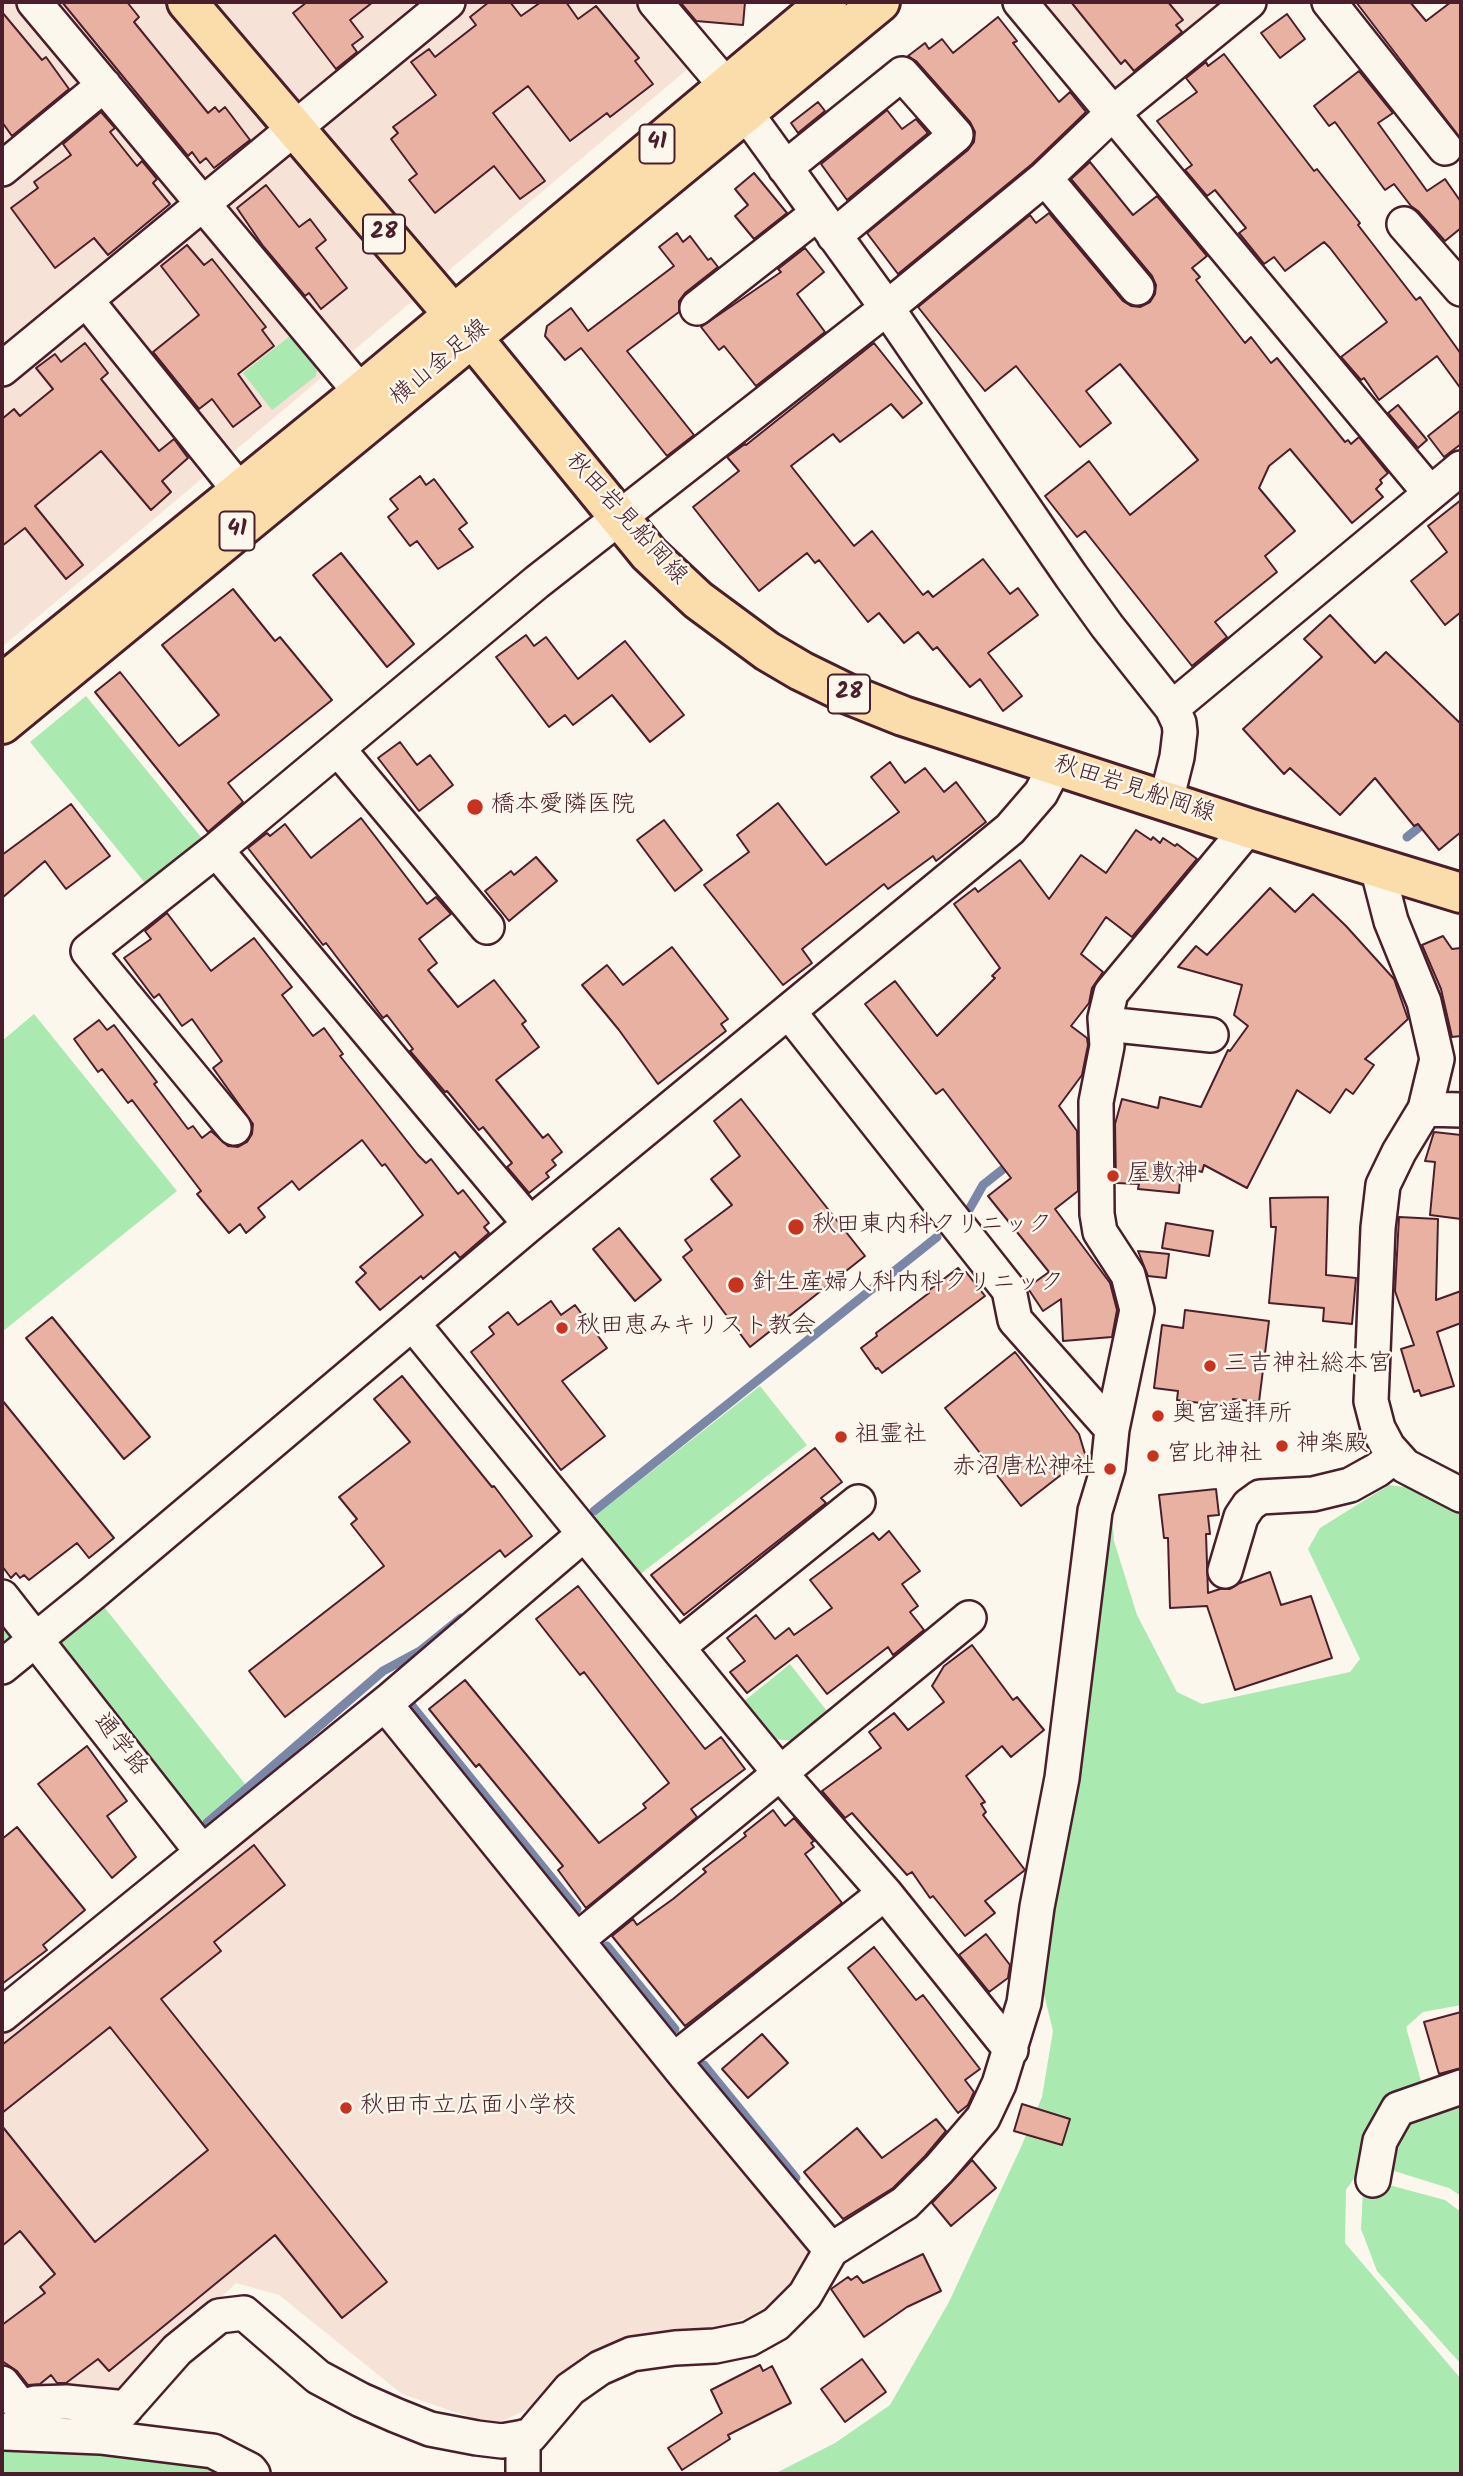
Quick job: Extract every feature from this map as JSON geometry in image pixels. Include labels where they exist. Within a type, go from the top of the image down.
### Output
[{"type":"main road","name":"秋田岩見船岡線","points":[[187,2],[462,326],[649,554],[698,600],[767,651],[801,671],[903,716],[1248,828],[1461,892]]},
{"type":"main road","name":"横山金足線","points":[[736,100],[827,2]]},
{"type":"main road","name":"横山金足線","points":[[2,724],[250,502],[736,100],[880,2]]},
{"type":"main road","name":"横山金足線","points":[[2,684],[250,502]]},
{"type":"street","points":[[34,2],[370,403]]},
{"type":"street","points":[[2,369],[448,2]]},
{"type":"street","points":[[655,2],[736,100],[887,308],[1070,576],[1172,708],[1180,732],[1167,801]]},
{"type":"street","points":[[1020,2],[1430,494]]},
{"type":"street","points":[[1329,2],[1446,148]]},
{"type":"street","points":[[234,1128],[88,951],[216,850],[618,517],[887,308],[1045,178],[1113,113],[1237,5]]},
{"type":"street","points":[[697,308],[956,135],[902,74],[785,168]]},
{"type":"street","points":[[2,169],[104,85]]},
{"type":"street","points":[[1045,178],[1138,288]]},
{"type":"street","points":[[1404,224],[1461,289]]},
{"type":"street","points":[[86,300],[250,502]]},
{"type":"street","points":[[1172,708],[1461,468]]},
{"type":"street","points":[[338,749],[486,927]]},
{"type":"street","points":[[22,1650],[530,1224],[1010,829],[1041,793],[1055,766]]},
{"type":"street","points":[[100,2437],[177,2350],[219,2316],[244,2313],[318,2377],[361,2400],[430,2429],[502,2441],[530,2436],[570,2389],[600,2368],[632,2354],[672,2348],[715,2346],[749,2339],[776,2324],[805,2295],[831,2250],[905,2203],[984,2118],[1011,2050],[1024,2003],[1037,1907],[1062,1778],[1095,1511],[1108,1468],[1112,1429],[1137,1310],[1128,1275],[1100,1232],[1097,1214],[1096,1102],[1107,1046],[1105,1024],[1111,993],[1248,828]]},
{"type":"street","points":[[216,850],[530,1224]]},
{"type":"street","points":[[1377,867],[1391,921],[1424,1002],[1437,1059],[1425,1109],[1383,1185],[1378,1227],[1371,1401],[1378,1427],[1395,1456],[1423,1477],[1461,1495]]},
{"type":"street","points":[[789,1012],[1009,1290],[1014,1320],[1112,1429]]},
{"type":"street","points":[[1105,1024],[1211,1035]]},
{"type":"street","points":[[1425,1109],[1461,1110]]},
{"type":"street","points":[[412,1324],[780,1773],[885,1893],[1011,2050]]},
{"type":"street","points":[[1225,1571],[1241,1517],[1249,1505],[1260,1497],[1313,1494],[1350,1485],[1395,1456]]},
{"type":"street","points":[[678,1647],[858,1502]]},
{"type":"street","points":[[2,2015],[395,1696],[583,1535]]},
{"type":"street","name":"通学路","points":[[2,1597],[22,1650],[202,1852]]},
{"type":"street","points":[[577,1940],[969,1618]]},
{"type":"street","points":[[395,1696],[577,1940],[831,2250]]},
{"type":"street","points":[[674,2060],[885,1893]]},
{"type":"street","points":[[1373,2180],[1380,2141],[1398,2109],[1461,2087]]},
{"type":"street","points":[[2,2383],[16,2400],[25,2406],[66,2402],[126,2408]]},
{"type":"street","points":[[2,2430],[5,2433],[100,2437],[213,2451],[253,2474]]},
{"type":"street","points":[[523,2437],[523,2474]]},
{"type":"shaded area","points":[[2,2],[637,2],[690,67],[2,647]]},
{"type":"shaded area","points":[[1005,2],[1239,2],[1095,115]]},
{"type":"shaded area","name":"秋田市立広面小学校","points":[[376,1723],[811,2254],[795,2290],[764,2313],[717,2327],[682,2330],[612,2343],[528,2409],[493,2425],[402,2394],[279,2295],[236,2283],[116,2399],[23,2395],[2,2368],[2,2036]]},
{"type":"green space","points":[[295,332],[318,360],[316,376],[272,410],[243,373]]},
{"type":"green space","points":[[86,696],[205,842],[149,888],[30,742]]},
{"type":"green space","points":[[34,1014],[177,1191],[2,1332],[2,1041]]},
{"type":"green space","points":[[760,1386],[807,1445],[639,1575],[592,1518]]},
{"type":"green space","points":[[1389,1485],[1413,1488],[1461,1511],[1461,2005],[1423,2012],[1406,2027],[1423,2088],[1461,2095],[1461,2196],[1449,2188],[1365,2162],[1346,2190],[1345,2243],[1461,2379],[1461,2474],[774,2474],[835,2443],[890,2405],[949,2302],[1042,2097],[1053,2031],[1043,1990],[1055,1862],[1111,1501],[1114,1541],[1137,1615],[1177,1692],[1202,1704],[1350,1672],[1360,1659],[1308,1549],[1320,1528]]},
{"type":"green space","points":[[93,1593],[261,1804],[197,1856],[36,1640],[2,1667],[2,1600],[36,1639]]},
{"type":"green space","points":[[790,1664],[830,1715],[796,1741],[772,1739],[743,1702]]},
{"type":"green space","points":[[1389,2185],[1445,2200],[1461,2212],[1461,2364],[1377,2271],[1361,2229],[1363,2190]]},
{"type":"green space","points":[[4,2449],[142,2452],[215,2464],[236,2474],[2,2474]]},
{"type":"building","points":[[62,2],[127,2],[139,17],[134,22],[208,113],[215,107],[219,112],[225,107],[250,140],[214,168],[206,158],[200,163],[192,152],[188,156]]},
{"type":"building","points":[[307,2],[373,2],[350,20],[363,37],[352,45],[357,52],[336,69],[293,13]]},
{"type":"building","points":[[489,2],[510,2],[521,16],[541,2],[566,2],[578,19],[596,6],[639,58],[635,61],[653,84],[610,117],[607,113],[570,141],[528,86],[493,113],[545,181],[520,199],[494,166],[435,213],[409,180],[417,174],[391,139],[398,133],[393,127],[436,95],[411,62],[429,49],[435,57],[476,25],[470,17]]},
{"type":"building","points":[[680,2],[745,2],[743,25],[696,21]]},
{"type":"building","points":[[1071,2],[1168,2],[1183,20],[1176,25],[1182,32],[1134,71],[1125,60],[1121,64]]},
{"type":"building","points":[[1356,2],[1410,2],[1426,21],[1451,2],[1461,2],[1461,139]]},
{"type":"building","points":[[2,12],[42,60],[46,57],[69,89],[12,136],[2,122]]},
{"type":"building","points":[[1287,14],[1305,39],[1280,58],[1261,33]]},
{"type":"building","points":[[998,17],[1017,41],[1013,43],[1059,102],[1070,92],[1086,112],[1032,164],[898,274],[867,233],[968,150],[974,142],[975,132],[970,122],[916,61],[908,56],[925,43],[929,49],[942,39],[953,53]]},
{"type":"building","points":[[1224,54],[1314,171],[1317,169],[1360,223],[1358,225],[1416,300],[1420,297],[1461,354],[1461,389],[1437,356],[1379,400],[1364,378],[1361,380],[1341,357],[1387,322],[1330,248],[1324,242],[1285,271],[1274,257],[1264,264],[1239,233],[1246,228],[1215,190],[1207,196],[1185,170],[1192,165],[1157,121],[1197,92],[1186,78],[1206,62],[1208,66]]},
{"type":"building","points":[[1359,71],[1393,113],[1378,123],[1427,191],[1445,179],[1461,202],[1461,228],[1445,241],[1394,184],[1385,190],[1335,122],[1329,126],[1314,106]]},
{"type":"building","points":[[818,102],[825,111],[798,133],[791,123]]},
{"type":"building","points":[[887,110],[902,129],[916,119],[928,133],[847,200],[821,164]]},
{"type":"building","points":[[101,112],[115,128],[110,132],[137,166],[142,161],[157,179],[153,183],[170,204],[108,255],[94,238],[55,268],[11,208],[38,188],[34,182],[71,155],[63,144]]},
{"type":"building","points":[[1090,162],[1133,215],[1157,196],[1207,256],[1192,268],[1200,277],[1196,280],[1245,343],[1251,337],[1271,363],[1277,358],[1345,442],[1348,440],[1351,444],[1359,437],[1388,473],[1380,480],[1382,483],[1376,489],[1383,497],[1352,523],[1290,449],[1269,466],[1259,488],[1295,531],[1265,556],[1277,572],[1215,622],[1227,637],[1192,666],[1085,531],[1077,537],[1045,496],[1089,461],[1130,515],[1198,460],[1120,364],[1086,391],[1111,423],[1080,447],[1016,366],[985,391],[918,307],[1030,215],[1036,223],[1049,213],[1123,301],[1140,307],[1150,302],[1156,285],[1152,276],[1071,179]]},
{"type":"building","points":[[754,173],[787,213],[754,239],[735,216],[748,205],[735,189]]},
{"type":"building","points":[[266,185],[299,227],[310,219],[326,240],[316,248],[347,288],[321,309],[309,293],[305,296],[263,246],[237,208]]},
{"type":"building","points":[[677,233],[683,242],[690,236],[708,260],[711,258],[718,267],[685,293],[679,301],[679,312],[627,351],[694,435],[667,456],[581,348],[565,360],[545,336],[547,326],[571,308],[588,331],[674,266],[659,247]]},
{"type":"building","points":[[187,245],[204,265],[212,259],[266,327],[262,330],[274,346],[238,374],[261,406],[233,427],[212,399],[199,409],[153,352],[199,315],[161,266]]},
{"type":"building","points":[[805,248],[824,272],[797,294],[825,332],[756,386],[724,346],[719,350],[701,327],[781,272],[778,269]]},
{"type":"building","points":[[85,343],[108,373],[101,379],[159,451],[174,439],[188,458],[162,481],[171,492],[151,510],[101,451],[35,506],[83,565],[66,579],[25,528],[2,546],[2,419],[14,409],[20,416],[53,389],[36,368],[55,354],[61,362]]},
{"type":"building","points":[[874,343],[922,403],[903,418],[891,404],[840,442],[833,434],[791,466],[854,546],[872,531],[923,595],[928,591],[933,597],[983,559],[1010,594],[1018,588],[1038,615],[988,653],[1022,696],[1003,711],[980,679],[970,687],[937,647],[933,650],[918,632],[904,643],[879,613],[868,622],[819,560],[815,563],[807,553],[759,591],[693,507],[739,471],[727,457],[746,445]]},
{"type":"building","points":[[1398,405],[1427,440],[1418,448],[1388,413]]},
{"type":"building","points":[[1461,410],[1461,444],[1444,457],[1428,436]]},
{"type":"building","points":[[420,476],[426,485],[434,479],[467,523],[459,529],[473,547],[438,569],[417,541],[410,546],[388,517],[398,509],[390,499]]},
{"type":"building","points":[[1461,500],[1461,612],[1445,625],[1411,581],[1447,552],[1428,526]]},
{"type":"building","points":[[341,553],[414,644],[387,667],[313,575]]},
{"type":"building","points":[[233,589],[275,641],[280,637],[332,700],[228,783],[243,802],[208,832],[95,692],[120,672],[179,746],[219,715],[162,645]]},
{"type":"building","points":[[1330,615],[1375,663],[1386,652],[1461,724],[1461,832],[1439,850],[1418,824],[1414,826],[1375,778],[1340,815],[1290,768],[1284,774],[1243,729],[1322,657],[1304,639]]},
{"type":"building","points":[[526,635],[534,646],[546,637],[578,679],[625,641],[684,715],[650,742],[612,695],[573,725],[565,715],[549,727],[496,657]]},
{"type":"building","points":[[400,742],[417,765],[430,755],[453,785],[419,811],[378,758]]},
{"type":"building","points":[[890,762],[905,783],[925,768],[944,792],[956,782],[986,822],[936,861],[933,856],[888,889],[884,884],[802,949],[812,963],[783,985],[704,885],[749,852],[737,835],[778,803],[826,865],[899,812],[871,777]]},
{"type":"building","points":[[71,804],[110,856],[66,889],[45,861],[2,898],[2,855]]},
{"type":"building","points":[[361,818],[427,904],[436,897],[451,914],[419,939],[437,963],[428,970],[458,1007],[494,980],[526,1021],[522,1024],[539,1047],[496,1080],[543,1138],[548,1134],[562,1152],[552,1160],[556,1165],[546,1173],[549,1177],[529,1193],[507,1167],[512,1163],[483,1127],[479,1130],[410,1051],[413,1049],[387,1015],[383,1018],[248,848],[267,833],[270,836],[285,824],[311,858]]},
{"type":"building","points":[[664,820],[702,870],[675,891],[637,840]]},
{"type":"building","points":[[1136,830],[1151,840],[1153,837],[1160,843],[1163,838],[1175,846],[1177,844],[1197,859],[1132,937],[1106,917],[1081,954],[1103,972],[1092,988],[1089,1003],[1071,1026],[1087,1038],[1088,1045],[1082,1075],[1059,1106],[1077,1131],[1078,1191],[1055,1209],[1110,1283],[1117,1310],[1112,1337],[1063,1341],[1061,1299],[1043,1311],[1028,1287],[1049,1272],[988,1196],[1011,1178],[943,1089],[936,1094],[865,1004],[895,981],[937,1036],[995,978],[992,976],[1000,968],[954,904],[975,888],[978,892],[1020,860],[1049,899],[1081,855],[1106,873]]},
{"type":"building","points":[[536,857],[557,881],[509,921],[485,891],[511,871],[514,875]]},
{"type":"building","points":[[1270,888],[1295,912],[1313,894],[1394,979],[1408,1019],[1365,1059],[1374,1065],[1353,1094],[1346,1089],[1330,1113],[1297,1090],[1247,1188],[1204,1165],[1202,1172],[1181,1166],[1179,1193],[1138,1189],[1139,1184],[1116,1183],[1115,1124],[1122,1099],[1158,1108],[1160,1097],[1201,1107],[1228,1050],[1230,1051],[1248,1026],[1234,1015],[1242,985],[1178,967],[1196,946],[1207,955]]},
{"type":"building","points":[[167,913],[211,971],[254,938],[292,987],[282,995],[313,1036],[324,1028],[343,1054],[340,1056],[418,1155],[426,1163],[431,1159],[458,1194],[463,1190],[489,1223],[484,1227],[489,1233],[460,1258],[455,1252],[423,1279],[421,1276],[380,1310],[356,1282],[366,1273],[360,1267],[423,1215],[385,1164],[382,1166],[362,1140],[299,1190],[292,1181],[258,1208],[265,1217],[246,1233],[240,1224],[229,1233],[197,1194],[201,1191],[132,1100],[128,1103],[102,1069],[98,1072],[74,1039],[99,1020],[107,1030],[114,1025],[188,1129],[193,1126],[202,1138],[211,1131],[228,1146],[238,1147],[247,1142],[252,1134],[253,1124],[213,1068],[222,1061],[192,1019],[182,1026],[159,994],[154,998],[124,958],[151,939],[145,931]]},
{"type":"building","points":[[1443,936],[1452,949],[1461,948],[1461,1036],[1452,1037],[1441,989],[1422,945]]},
{"type":"building","points":[[672,947],[728,1019],[721,1024],[726,1031],[658,1084],[582,985],[607,965],[623,985]]},
{"type":"building","points":[[741,1099],[865,1256],[750,1347],[683,1257],[692,1250],[685,1240],[732,1205],[711,1179],[740,1156],[714,1121]]},
{"type":"building","points":[[1434,1132],[1461,1135],[1461,1219],[1430,1215],[1435,1162],[1425,1161]]},
{"type":"building","points":[[1328,1197],[1326,1275],[1356,1278],[1352,1324],[1323,1321],[1324,1308],[1269,1303],[1276,1227],[1271,1227],[1270,1198]]},
{"type":"building","points":[[1399,1217],[1438,1219],[1436,1300],[1461,1291],[1461,1323],[1437,1332],[1454,1386],[1421,1396],[1419,1390],[1414,1392],[1401,1349],[1414,1345],[1395,1291]]},
{"type":"building","points":[[1166,1223],[1213,1231],[1209,1256],[1162,1248]]},
{"type":"building","points":[[619,1228],[661,1280],[635,1301],[593,1249]]},
{"type":"building","points":[[1138,1251],[1169,1254],[1166,1278],[1148,1276]]},
{"type":"building","points":[[958,1268],[963,1274],[966,1272],[985,1296],[882,1373],[876,1369],[861,1348]]},
{"type":"building","points":[[551,1301],[561,1315],[575,1305],[607,1348],[562,1381],[605,1436],[561,1470],[471,1352],[494,1334],[489,1327],[508,1312],[518,1325]]},
{"type":"building","name":"三吉神社総本宮","points":[[1185,1310],[1269,1321],[1259,1402],[1233,1399],[1232,1407],[1177,1400],[1178,1391],[1154,1388],[1162,1325],[1183,1328]]},
{"type":"building","points":[[52,1317],[150,1437],[124,1459],[26,1338]]},
{"type":"building","points":[[1015,1352],[1079,1434],[1088,1464],[1075,1464],[1021,1506],[945,1408]]},
{"type":"building","points":[[402,1376],[532,1536],[505,1557],[500,1550],[285,1717],[249,1671],[384,1566],[351,1524],[357,1519],[339,1497],[410,1442],[374,1399]]},
{"type":"building","points":[[2,1400],[114,1538],[89,1558],[77,1543],[29,1580],[24,1575],[20,1578],[16,1573],[11,1578],[2,1566]]},
{"type":"building","points":[[815,1448],[842,1482],[821,1498],[826,1503],[684,1615],[651,1575]]},
{"type":"building","points":[[1216,1489],[1219,1515],[1208,1516],[1210,1534],[1206,1534],[1208,1593],[1230,1589],[1270,1572],[1281,1605],[1311,1596],[1332,1658],[1235,1690],[1207,1606],[1170,1608],[1168,1538],[1164,1538],[1159,1495]]},
{"type":"building","points":[[889,1531],[920,1571],[902,1584],[918,1606],[910,1612],[924,1630],[893,1655],[888,1647],[827,1694],[797,1655],[747,1693],[730,1672],[745,1661],[727,1638],[756,1615],[775,1639],[789,1628],[794,1635],[832,1608],[810,1580],[873,1533],[879,1540]]},
{"type":"building","points":[[578,1586],[705,1749],[721,1737],[745,1769],[691,1809],[697,1817],[586,1908],[558,1870],[563,1866],[479,1764],[476,1767],[429,1709],[465,1680],[599,1843],[646,1808],[643,1804],[669,1783],[584,1672],[580,1675],[536,1619]]},
{"type":"building","points":[[972,1645],[1013,1700],[1017,1697],[1044,1730],[1011,1757],[1002,1746],[966,1776],[985,1802],[981,1804],[986,1812],[983,1815],[1025,1870],[985,1901],[995,1913],[965,1936],[933,1896],[930,1898],[912,1872],[907,1875],[852,1813],[845,1818],[822,1791],[881,1748],[869,1732],[894,1713],[908,1730],[944,1702],[932,1686],[944,1666]]},
{"type":"building","points":[[87,1746],[127,1801],[107,1816],[136,1857],[112,1878],[38,1784]]},
{"type":"building","points":[[773,1810],[785,1826],[794,1818],[814,1841],[811,1843],[814,1847],[805,1854],[842,1903],[685,2026],[612,1936],[633,1919],[637,1925],[673,1899],[706,1872],[703,1869],[746,1836],[744,1833]]},
{"type":"building","points":[[17,1827],[85,1910],[43,1945],[47,1950],[2,1984],[2,1839]]},
{"type":"building","points":[[254,1845],[285,1885],[214,1942],[221,1951],[161,1999],[387,2282],[342,2318],[275,2235],[109,2371],[98,2359],[66,2383],[57,2383],[51,2375],[40,2384],[28,2385],[17,2371],[2,2361],[2,2325],[45,2293],[40,2287],[55,2274],[20,2231],[2,2246],[2,2126],[95,2242],[208,2150],[110,2027],[2,2113],[2,2045]]},
{"type":"building","points":[[986,1934],[1010,1965],[1008,1978],[989,1992],[959,1955]]},
{"type":"building","points":[[874,1947],[916,2000],[923,1995],[980,2069],[965,2080],[974,2092],[968,2105],[958,2113],[848,1968]]},
{"type":"building","points":[[1461,2012],[1461,2068],[1439,2074],[1424,2022]]},
{"type":"building","points":[[762,2034],[788,2063],[748,2098],[722,2069]]},
{"type":"building","points":[[1022,2104],[1070,2119],[1062,2145],[1014,2131]]},
{"type":"building","points":[[936,2119],[946,2131],[925,2156],[893,2188],[843,2219],[804,2172],[857,2128],[882,2158]]},
{"type":"building","points":[[972,2160],[996,2188],[951,2226],[932,2203]]},
{"type":"building","points":[[923,2254],[941,2291],[907,2307],[864,2337],[831,2289],[848,2277],[851,2280],[857,2276],[863,2283]]},
{"type":"building","points":[[862,2359],[886,2392],[845,2422],[821,2389]]},
{"type":"building","points":[[760,2365],[763,2371],[772,2366],[791,2403],[728,2435],[730,2439],[682,2470],[668,2448],[722,2413],[711,2390]]},
{"type":"waterway","points":[[1407,837],[1427,821]]},
{"type":"waterway","points":[[966,1215],[983,1185],[1012,1162]]},
{"type":"waterway","points":[[594,1511],[937,1237]]},
{"type":"waterway","points":[[207,1823],[383,1671],[420,1651],[461,1618]]},
{"type":"waterway","points":[[404,1696],[577,1909]]},
{"type":"waterway","points":[[607,1946],[675,2029]]},
{"type":"waterway","points":[[704,2065],[796,2178]]},
{"type":"place","name":"橋本愛隣医院","points":[[475,807]]},
{"type":"place","name":"屋敷神","points":[[1113,1176]]},
{"type":"place","name":"秋田東内科クリニック","points":[[796,1227]]},
{"type":"place","name":"針生産婦人科内科クリニック","points":[[736,1285]]},
{"type":"place","name":"秋田恵みキリスト教会","points":[[562,1328]]},
{"type":"place","name":"三吉神社総本宮","points":[[1210,1366]]},
{"type":"place","name":"奥宮遥拝所","points":[[1158,1416]]},
{"type":"place","name":"祖霊社","points":[[841,1437]]},
{"type":"place","name":"神楽殿","points":[[1282,1446]]},
{"type":"place","name":"宮比神社","points":[[1153,1456]]},
{"type":"place","name":"赤沼唐松神社","points":[[1110,1469]]},
{"type":"place","name":"秋田市立広面小学校","points":[[346,2108]]}]
